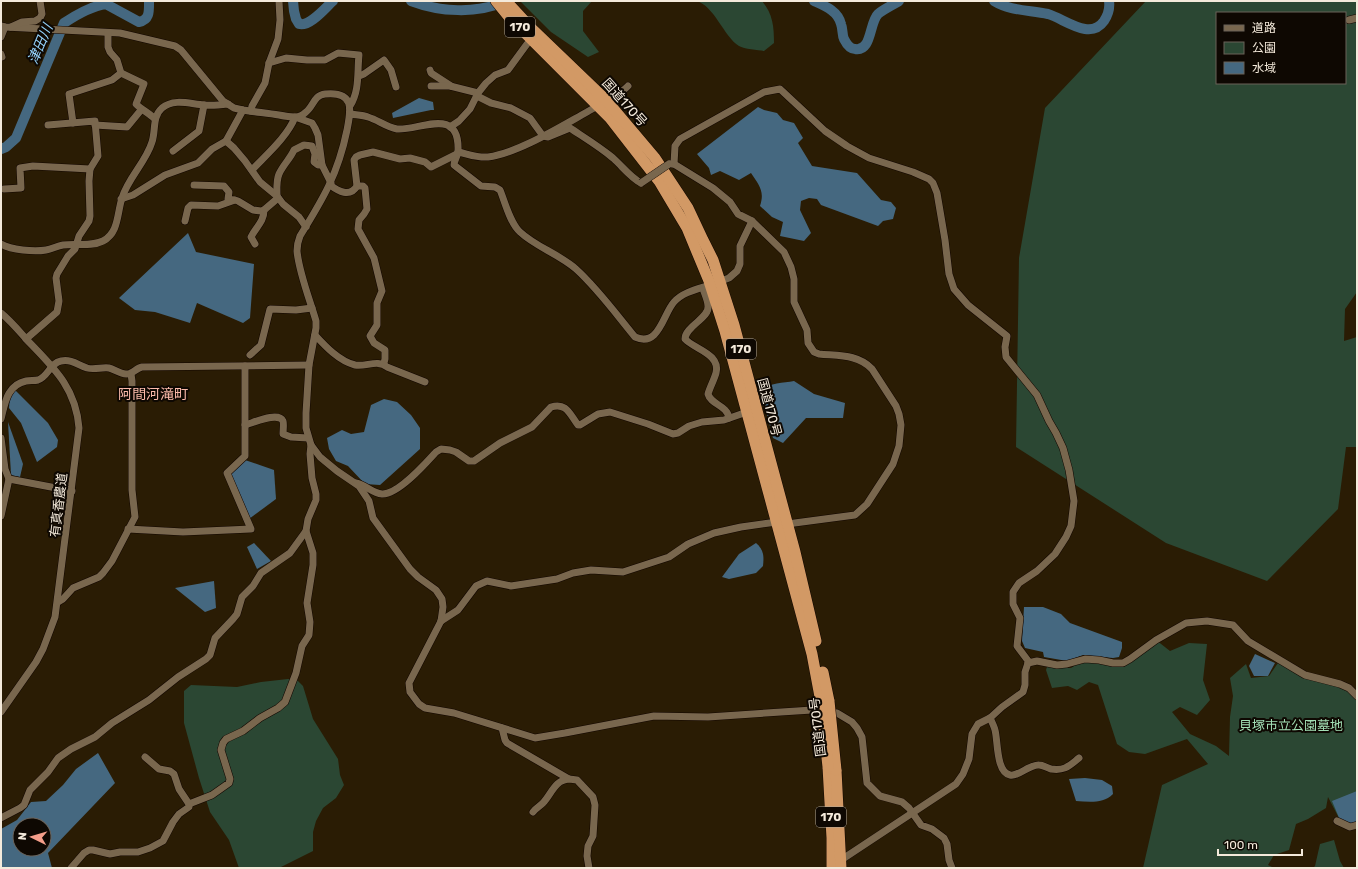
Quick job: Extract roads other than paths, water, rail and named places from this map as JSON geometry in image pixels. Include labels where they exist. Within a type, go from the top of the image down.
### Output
[{"type":"highway","name":"国道170号","points":[[496,1],[509,17],[548,50],[655,158],[688,208],[710,253],[711,284],[747,412],[782,523],[795,552],[813,627],[825,701],[832,768],[835,866]]},
{"type":"highway","name":"国道170号","points":[[506,1],[531,28],[548,50]]},
{"type":"highway","name":"国道170号","points":[[711,284],[734,325],[782,523]]},
{"type":"street","points":[[1,37],[6,27],[22,22],[35,21],[40,18],[42,14],[40,1]]},
{"type":"street","points":[[251,111],[252,106],[265,83],[278,39],[280,20],[279,1]]},
{"type":"street","points":[[1349,20],[1357,18]]},
{"type":"street","points":[[6,27],[120,33],[175,46],[181,50],[217,94],[234,108],[295,117],[312,123],[318,135],[322,165],[330,184],[338,191],[343,192],[352,192],[357,186],[354,160],[360,155],[373,152],[400,159],[410,158],[425,162],[431,167],[458,153],[480,157],[496,156],[543,136],[617,95],[628,86]]},
{"type":"street","points":[[108,33],[108,47],[120,65],[121,73]]},
{"type":"street","points":[[450,127],[459,121],[470,109],[477,95],[486,83],[495,75],[508,70],[527,44]]},
{"type":"street","points":[[1,818],[24,805],[30,790],[48,772],[58,758],[71,749],[95,737],[112,723],[149,700],[178,677],[206,659],[210,655],[215,638],[237,614],[242,597],[253,586],[261,573],[290,553],[306,531],[308,519],[316,500],[312,478],[306,413],[309,365],[315,335],[316,321],[299,263],[297,250],[300,236],[330,184],[343,150],[350,114],[350,106],[353,101],[359,76],[359,55],[338,53],[325,60],[286,58],[270,63]]},
{"type":"street","points":[[359,76],[384,60],[390,70],[396,86]]},
{"type":"street","points":[[430,70],[431,73],[453,87],[477,95],[491,103],[511,108],[530,118],[543,136],[548,137],[570,128],[614,159],[634,179],[641,182],[671,164],[675,146],[680,139],[764,92],[780,89],[825,131],[847,146],[869,158],[913,172],[929,179],[933,183],[937,193],[949,274],[954,289],[968,305],[1007,336],[1005,347],[1006,358],[1037,395],[1063,448],[1070,470],[1074,501],[1071,526],[1055,554],[1037,571],[1019,583],[1013,592],[1013,604],[1020,618],[1017,646],[1029,662],[1025,672],[1025,685],[1023,692],[1002,707],[990,718],[978,724],[972,734],[969,759],[963,774],[956,784],[835,866]]},
{"type":"street","points":[[121,73],[144,84],[136,104],[141,110],[155,120]]},
{"type":"street","points":[[73,123],[70,94],[112,80],[121,73]]},
{"type":"street","points":[[432,86],[453,87]]},
{"type":"street","points":[[295,117],[306,113],[314,100],[320,95],[324,94],[340,95],[345,98],[350,106]]},
{"type":"street","points":[[1,244],[12,248],[46,250],[62,245],[97,243],[103,241],[108,237],[116,225],[122,198],[128,184],[152,142],[155,120],[162,108],[168,104],[184,102],[204,105],[228,104]]},
{"type":"street","points":[[173,150],[199,132],[204,105]]},
{"type":"street","points":[[95,125],[127,127],[141,110]]},
{"type":"street","points":[[122,198],[133,195],[165,175],[198,163],[212,149],[226,141],[243,110]]},
{"type":"street","points":[[350,114],[368,117],[395,129],[428,123],[445,124],[454,130],[458,153],[454,165],[481,186],[495,187],[500,190],[514,224],[519,231],[541,247],[575,268],[605,300],[635,337],[640,339],[645,339],[654,334],[661,327],[673,302],[683,294],[729,278],[737,271],[740,264],[740,246],[752,221]]},
{"type":"street","points":[[252,170],[289,129],[293,124],[295,117]]},
{"type":"street","points":[[26,339],[57,312],[59,301],[56,278],[57,274],[68,256],[75,249],[79,236],[90,216],[90,169],[98,156],[95,121],[48,125]]},
{"type":"street","points":[[226,141],[234,148],[260,182],[278,197],[306,227]]},
{"type":"street","points":[[278,197],[277,179],[279,173],[290,159],[294,150],[304,145],[312,146],[315,154],[314,162],[318,165],[322,165]]},
{"type":"street","points":[[441,621],[458,610],[476,586],[487,581],[510,586],[557,579],[573,573],[591,570],[623,572],[668,557],[688,544],[714,533],[741,526],[855,516],[867,504],[893,464],[899,446],[901,425],[896,406],[872,369],[868,364],[856,357],[819,354],[814,352],[808,343],[807,330],[794,302],[794,279],[791,267],[784,252],[752,221],[738,214],[730,202],[707,183],[671,164]]},
{"type":"street","points":[[4,189],[21,188],[20,168],[34,166],[90,169]]},
{"type":"street","points":[[194,185],[224,186],[229,192],[228,199],[238,201],[253,210],[264,210],[278,197]]},
{"type":"street","points":[[357,186],[363,186],[365,188],[367,209],[359,220],[358,229],[374,258],[382,291],[377,303],[377,325],[370,336],[374,343],[385,350],[386,359],[384,364]]},
{"type":"street","points":[[185,221],[188,208],[191,205],[218,206],[235,200]]},
{"type":"street","points":[[255,244],[251,237],[255,229],[262,222],[264,210]]},
{"type":"street","points":[[711,284],[708,312],[687,333],[685,339],[707,353],[716,363],[716,373],[708,394],[712,400],[726,410],[729,418]]},
{"type":"street","points":[[250,355],[261,345],[263,331],[270,309],[296,310],[312,308]]},
{"type":"street","name":"有真香農道","points":[[1,313],[52,365],[64,380],[70,392],[78,416],[78,441],[55,617],[44,649],[1,712]]},
{"type":"street","points":[[315,335],[328,349],[355,365],[374,363],[384,364],[387,367],[425,382]]},
{"type":"street","points":[[1,419],[7,395],[17,384],[39,380],[45,375],[52,365],[60,361],[75,362],[88,368],[109,368],[125,374],[130,374],[142,367],[309,365]]},
{"type":"street","points":[[128,529],[182,532],[251,529],[226,474],[245,456],[245,366]]},
{"type":"street","points":[[58,602],[74,588],[98,577],[103,573],[112,562],[135,517],[132,490],[133,410],[132,381],[130,374]]},
{"type":"street","points":[[355,483],[363,484],[376,493],[388,493],[413,476],[436,452],[441,449],[456,452],[469,461],[474,461],[500,443],[532,427],[548,410],[554,406],[565,408],[571,413],[580,426],[598,414],[610,412],[673,434],[678,433],[689,426],[702,422],[729,418],[747,412]]},
{"type":"street","points":[[245,425],[267,418],[278,417],[282,419],[283,422],[283,434],[309,441],[320,457],[359,486],[370,501],[373,518],[410,569],[439,593],[443,607],[441,621],[410,683],[410,692],[424,708],[454,712],[535,738],[565,734],[654,716],[708,717],[812,710],[831,712],[843,716],[858,728],[864,746],[865,775],[867,783],[880,796],[902,802],[921,825],[932,829],[944,838],[947,844],[949,860],[952,868]]},
{"type":"street","points":[[1,438],[5,469],[9,479],[2,502],[1,516]]},
{"type":"street","points":[[9,479],[72,491]]},
{"type":"street","points":[[71,868],[84,853],[89,850],[110,854],[138,852],[150,848],[163,840],[173,822],[179,814],[189,807],[189,804],[212,795],[229,783],[230,779],[221,750],[223,743],[226,739],[243,731],[285,702],[296,673],[302,646],[309,635],[310,630],[307,603],[313,565],[313,553],[306,531]]},
{"type":"street","points":[[1028,663],[1037,661],[1057,665],[1085,659],[1123,663],[1156,640],[1186,623],[1207,621],[1233,626],[1248,641],[1305,675],[1340,684],[1349,688],[1357,696]]},
{"type":"street","points":[[990,718],[995,729],[1000,762],[1003,770],[1010,775],[1016,775],[1024,769],[1038,765],[1051,769],[1066,769],[1079,758]]},
{"type":"street","points":[[502,728],[504,740],[507,743],[569,779]]},
{"type":"street","points":[[145,757],[159,769],[170,771],[174,774],[179,789],[189,804]]},
{"type":"street","points":[[533,812],[543,803],[563,779],[577,780],[594,797],[595,806],[593,836],[588,846],[589,868]]},
{"type":"street","points":[[1337,821],[1350,827],[1357,825]]},
{"type":"water","points":[[419,98],[433,102],[434,110],[393,118],[392,113]]},
{"type":"water","points":[[758,107],[777,113],[783,120],[794,123],[803,138],[798,143],[812,166],[857,173],[881,200],[891,202],[896,208],[893,219],[883,221],[878,226],[821,205],[817,199],[809,198],[801,201],[800,210],[811,233],[804,241],[780,236],[783,222],[772,217],[760,206],[762,196],[760,188],[751,173],[739,180],[720,171],[711,175],[709,168],[697,154]]},
{"type":"water","points":[[188,233],[196,252],[254,264],[250,318],[243,323],[197,303],[190,323],[155,312],[135,310],[119,298]]},
{"type":"water","points":[[794,381],[814,394],[845,403],[843,418],[806,418],[783,443],[773,438],[761,391],[768,386]]},
{"type":"water","points":[[15,390],[48,423],[58,440],[57,447],[37,462],[21,423],[9,408],[10,396]]},
{"type":"water","points":[[384,399],[397,402],[411,415],[420,428],[420,449],[380,485],[365,484],[348,466],[336,461],[329,449],[327,438],[342,430],[351,434],[364,432],[371,405]]},
{"type":"water","points":[[8,422],[23,464],[20,477],[11,475]]},
{"type":"water","points":[[245,460],[274,470],[276,499],[249,519],[228,475]]},
{"type":"water","points":[[254,543],[271,561],[257,569],[247,547]]},
{"type":"water","points":[[756,543],[763,553],[763,566],[756,573],[729,579],[722,577],[739,554]]},
{"type":"water","points":[[214,581],[216,608],[205,612],[175,588]]},
{"type":"water","points":[[1024,607],[1043,607],[1061,614],[1070,623],[1122,642],[1119,657],[1113,658],[1083,655],[1067,661],[1044,657],[1043,652],[1025,648],[1022,641]]},
{"type":"water","points":[[1255,654],[1275,663],[1268,676],[1254,676],[1249,666]]},
{"type":"water","points":[[98,753],[115,783],[52,849],[52,817],[19,817],[31,802],[46,801],[63,785],[76,769]]},
{"type":"water","points":[[1085,778],[1102,780],[1112,786],[1113,794],[1100,801],[1076,801],[1069,779]]},
{"type":"water","points":[[1357,791],[1357,822],[1352,824],[1340,820],[1332,801]]},
{"type":"water","points":[[12,823],[12,857],[49,857],[52,868],[1,868],[1,829]]},
{"type":"waterway","name":"津田川","points":[[1,149],[6,147],[16,138],[64,23],[84,11],[106,4],[139,22],[143,21],[149,12],[149,1]]},
{"type":"waterway","name":"津田川","points":[[293,1],[296,19],[299,24],[308,23],[333,1]]},
{"type":"waterway","name":"津田川","points":[[411,1],[422,5],[458,10],[482,8],[504,2]]},
{"type":"waterway","name":"津田川","points":[[814,1],[834,12],[842,26],[845,41],[853,49],[860,49],[867,42],[875,18],[878,14],[899,1]]},
{"type":"waterway","name":"津田川","points":[[994,1],[1007,7],[1048,14],[1085,29],[1098,27],[1104,21],[1107,16],[1109,1]]},
{"type":"district","name":"阿間河滝町","points":[[153,394]]},
{"type":"park label","name":"貝塚市立公園墓地","points":[[1291,725]]}]
